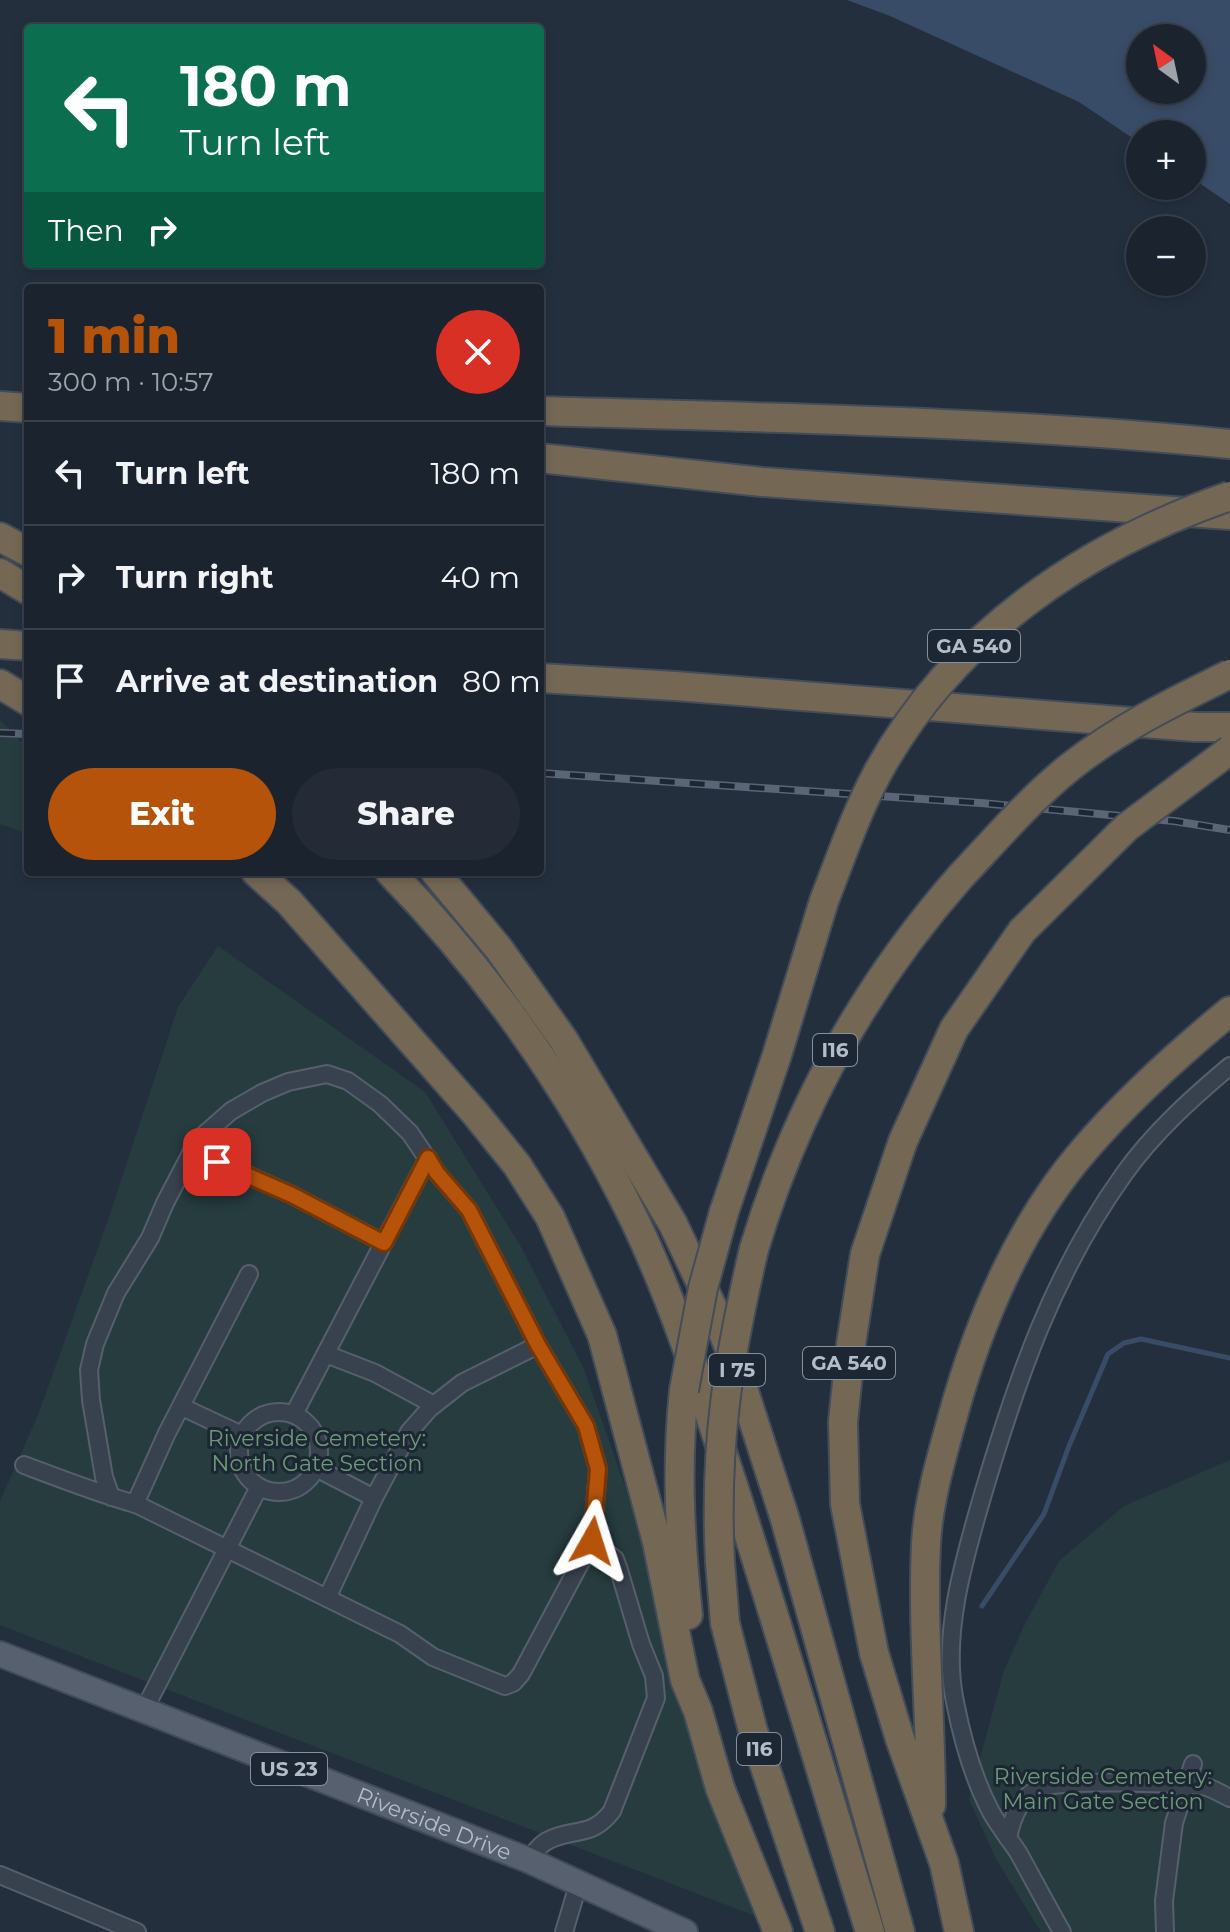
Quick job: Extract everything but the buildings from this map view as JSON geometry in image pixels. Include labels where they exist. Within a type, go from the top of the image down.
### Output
[{"type":"highway","points":[[0,406],[24,407]]},
{"type":"highway","points":[[544,411],[884,422],[1165,437],[1230,444]]},
{"type":"highway","points":[[544,458],[762,482],[1230,515]]},
{"type":"highway","name":"GA 540","points":[[778,1932],[720,1788],[698,1711],[679,1507],[678,1445],[684,1390],[703,1288],[724,1212],[824,901],[862,803],[897,741],[938,685],[984,635],[1036,592],[1093,556],[1193,508],[1230,496]]},
{"type":"highway","points":[[0,537],[24,550]]},
{"type":"highway","points":[[0,573],[24,587]]},
{"type":"highway","points":[[0,644],[24,646]]},
{"type":"highway","name":"I16","points":[[820,1932],[753,1731],[725,1623],[718,1475],[723,1410],[736,1326],[754,1249],[782,1165],[811,1097],[837,1046],[907,940],[961,876],[1071,766],[1123,730],[1230,674]]},
{"type":"highway","points":[[544,678],[1230,727]]},
{"type":"highway","points":[[0,684],[24,699]]},
{"type":"highway","name":"GA 540","points":[[959,1932],[944,1863],[900,1739],[874,1653],[845,1504],[843,1422],[865,1254],[903,1141],[954,1029],[1022,931],[1127,827],[1230,750]]},
{"type":"highway","points":[[260,876],[289,902],[475,1113],[517,1165],[550,1217],[602,1335],[657,1542],[685,1680],[698,1711]]},
{"type":"highway","name":"I 75","points":[[394,876],[482,977],[550,1071],[609,1170],[659,1274],[740,1507],[870,1932]]},
{"type":"highway","name":"I 75","points":[[438,876],[499,949],[563,1039],[667,1212],[717,1317],[785,1519],[900,1932]]},
{"type":"highway","points":[[930,1822],[926,1540],[943,1452],[977,1338],[1023,1241],[1054,1189],[1084,1149],[1154,1077],[1230,1011]]},
{"type":"main road","name":"Riverside Drive","points":[[0,1654],[528,1860],[685,1932]]},
{"type":"street","points":[[1062,1932],[990,1810],[970,1756],[955,1701],[951,1653],[959,1590],[973,1527],[1022,1372],[1051,1298],[1076,1248],[1126,1172],[1166,1125],[1230,1066]]},
{"type":"street","points":[[24,1465],[111,1497],[135,1504],[400,1634],[433,1657],[505,1686],[521,1674],[592,1541],[598,1469],[586,1426],[538,1345],[469,1210],[437,1173],[410,1133],[380,1104],[348,1081],[327,1074],[288,1082],[262,1093],[231,1111],[198,1140],[150,1238],[116,1293],[102,1325],[89,1370],[104,1477],[111,1497]]},
{"type":"street","points":[[192,1150],[292,1195],[384,1243]]},
{"type":"street","points":[[294,1414],[428,1158]]},
{"type":"street","points":[[135,1504],[249,1274]]},
{"type":"street","points":[[327,1598],[409,1432],[434,1405],[462,1383],[538,1345]]},
{"type":"street","points":[[326,1354],[375,1373],[434,1405]]},
{"type":"street","points":[[182,1407],[242,1435]]},
{"type":"street","points":[[270,1412],[294,1414],[314,1431],[319,1456],[316,1468],[298,1487],[285,1492],[259,1487],[242,1470],[239,1458],[242,1435],[258,1417],[270,1412]]},
{"type":"street","points":[[316,1468],[374,1498]]},
{"type":"street","points":[[143,1712],[259,1487]]},
{"type":"street","points":[[528,1860],[544,1842],[590,1830],[603,1823],[612,1811],[656,1698],[654,1676],[615,1559],[592,1541]]},
{"type":"street","points":[[1165,1932],[1164,1901],[1174,1823],[1193,1764]]},
{"type":"street","points":[[1008,1838],[1022,1801],[1041,1787],[1073,1784],[1205,1786],[1230,1798]]},
{"type":"street","points":[[0,1875],[137,1932]]},
{"type":"street","points":[[564,1932],[578,1885]]},
{"type":"green space","points":[[0,720],[24,744],[24,833],[0,824]]},
{"type":"green space","name":"Riverside Cemetery: North Gate Section","points":[[218,946],[425,1092],[520,1245],[583,1367],[768,1921],[0,1625],[0,1501],[38,1415],[108,1220],[178,1007]]},
{"type":"green space","name":"Riverside Cemetery: Main Gate Section","points":[[1230,1460],[1230,1932],[1041,1932],[996,1859],[969,1799],[1004,1670],[1059,1561],[1124,1506]]},
{"type":"water","points":[[847,0],[1230,0],[1230,204],[1206,188],[1206,120],[1126,120],[1126,134],[1079,102],[890,16]]},
{"type":"waterway","points":[[982,1606],[1044,1514],[1108,1354],[1124,1343],[1141,1339],[1230,1358]]},
{"type":"railway","points":[[0,733],[24,734]]},
{"type":"railway","points":[[544,773],[981,803],[1174,821],[1230,830]]},
{"type":"route","points":[[217,1162],[292,1195],[384,1243],[428,1158],[469,1210],[538,1345],[586,1426],[598,1469],[592,1541]]}]
